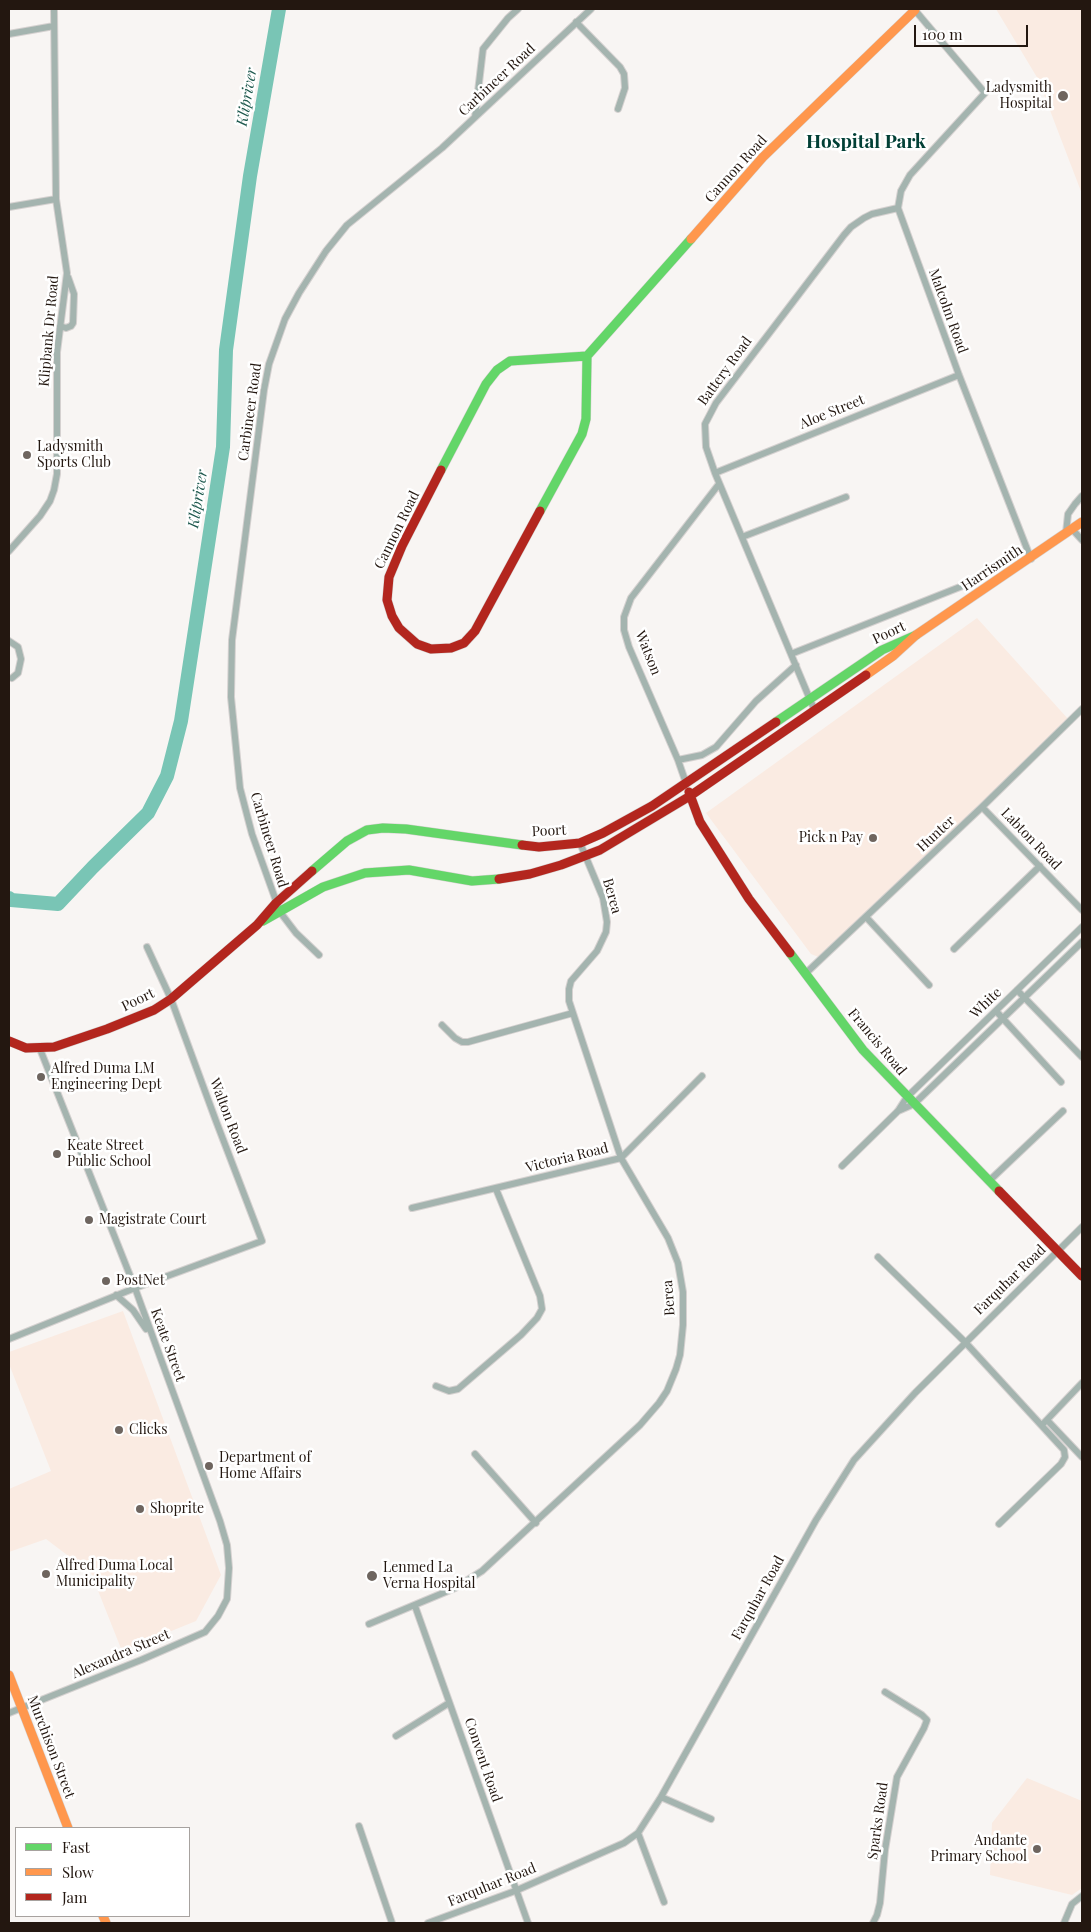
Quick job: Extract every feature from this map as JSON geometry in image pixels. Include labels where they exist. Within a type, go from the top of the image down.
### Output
[{"type":"street","name":"Klipbank Dr Road","points":[[9,551],[40,516],[54,490],[57,474],[56,367],[67,273],[56,200],[54,9]]},
{"type":"street","points":[[475,117],[483,49],[512,13],[518,9]]},
{"type":"street","name":"Carbineer Road","points":[[319,955],[296,934],[278,908],[244,805],[232,712],[230,679],[232,640],[264,390],[269,364],[276,342],[294,302],[314,267],[339,234],[368,207],[442,148],[591,9]]},
{"type":"street","points":[[898,208],[901,191],[910,175],[985,93],[915,9]]},
{"type":"street","name":"Cannon Road","points":[[587,356],[510,361],[497,370],[486,384],[402,546],[389,577],[387,600],[392,616],[399,628],[417,644],[431,649],[451,648],[464,643],[476,631],[582,434],[586,419],[587,356],[763,157],[915,9]]},
{"type":"street","points":[[576,22],[620,67],[624,74],[625,88],[618,109]]},
{"type":"street","points":[[9,34],[54,26]]},
{"type":"street","points":[[9,207],[56,200]]},
{"type":"street","name":"Malcolm Road","points":[[898,208],[958,375],[1031,559]]},
{"type":"street","name":"Battery Road","points":[[814,710],[719,484],[704,438],[705,424],[716,403],[851,227],[872,214],[898,208]]},
{"type":"street","points":[[60,326],[66,328],[71,326],[74,314],[74,294],[67,273]]},
{"type":"street","name":"Aloe Street","points":[[715,473],[958,375]]},
{"type":"street","name":"Watson","points":[[690,796],[678,760],[629,647],[624,630],[624,617],[631,598],[719,484]]},
{"type":"street","points":[[1082,496],[1068,514],[1069,532],[1082,540]]},
{"type":"street","points":[[742,537],[846,497]]},
{"type":"street","name":"Harrismith","points":[[916,635],[1031,559],[1082,522]]},
{"type":"street","points":[[791,654],[970,583]]},
{"type":"street","name":"Poort","points":[[278,908],[323,887],[365,873],[409,870],[452,878],[486,880],[530,874],[586,856],[614,843],[690,796],[893,656],[916,635]]},
{"type":"street","name":"Poort","points":[[9,1040],[26,1048],[40,1049],[60,1045],[147,1013],[171,999],[278,908],[347,841],[375,828],[406,829],[532,846],[551,846],[580,842],[632,819],[882,650],[916,635]]},
{"type":"street","points":[[9,641],[18,647],[20,659],[18,672],[12,678]]},
{"type":"street","points":[[678,760],[702,755],[716,747],[756,701],[796,665]]},
{"type":"street","name":"Hunter","points":[[805,974],[982,807],[1082,709]]},
{"type":"street","name":"Francis Road","points":[[690,796],[700,822],[750,899],[863,1050],[1082,1276]]},
{"type":"street","name":"Labton Road","points":[[982,807],[1082,910]]},
{"type":"street","name":"Berea","points":[[369,1624],[415,1606],[469,1580],[536,1523],[625,1441],[651,1414],[673,1379],[680,1355],[684,1307],[678,1262],[668,1238],[621,1158],[568,994],[571,981],[597,951],[606,932],[607,922],[603,898],[580,842]]},
{"type":"street","points":[[954,949],[1040,866]]},
{"type":"street","points":[[866,917],[929,985]]},
{"type":"street","name":"White","points":[[898,1111],[907,1097],[1082,928]]},
{"type":"street","name":"White","points":[[914,1104],[1082,942]]},
{"type":"street","name":"Walton Road","points":[[135,1288],[262,1241],[171,999],[147,946]]},
{"type":"street","points":[[1017,990],[1082,1057]]},
{"type":"street","points":[[996,1011],[1062,1082]]},
{"type":"street","points":[[442,1025],[454,1038],[462,1042],[468,1042],[573,1013]]},
{"type":"street","name":"Keate Street","points":[[40,1049],[135,1288],[220,1521],[227,1546],[229,1568],[227,1599]]},
{"type":"street","name":"Victoria Road","points":[[412,1208],[621,1158],[702,1076]]},
{"type":"street","points":[[842,1166],[898,1111],[914,1104]]},
{"type":"street","points":[[990,1181],[1063,1111]]},
{"type":"street","points":[[436,1386],[449,1392],[458,1389],[521,1335],[538,1318],[542,1309],[540,1296],[496,1188]]},
{"type":"street","name":"Farquhar Road","points":[[428,1923],[515,1890],[624,1843],[638,1833],[661,1797],[811,1528],[842,1477],[877,1433],[965,1342],[1082,1227]]},
{"type":"street","points":[[878,1257],[1082,1457]]},
{"type":"street","points":[[9,1339],[135,1288]]},
{"type":"street","points":[[116,1295],[133,1310],[152,1338]]},
{"type":"street","points":[[1045,1422],[1082,1383]]},
{"type":"street","points":[[999,1524],[1061,1464],[1065,1457],[1064,1450],[1045,1422]]},
{"type":"street","points":[[475,1454],[536,1523]]},
{"type":"street","name":"Alexandra Street","points":[[9,1713],[205,1632],[218,1616],[227,1599]]},
{"type":"street","name":"Convent Road","points":[[415,1606],[528,1923]]},
{"type":"street","name":"Murchison Street","points":[[9,1675],[68,1827]]},
{"type":"street","name":"Sparks Road","points":[[873,1923],[880,1903],[885,1850],[897,1778],[924,1728],[926,1720],[922,1715],[884,1692]]},
{"type":"street","points":[[396,1736],[449,1703]]},
{"type":"street","points":[[661,1797],[711,1819]]},
{"type":"street","points":[[359,1826],[392,1923]]},
{"type":"street","points":[[638,1833],[664,1902]]},
{"type":"street","points":[[1064,1923],[1072,1904],[1082,1896]]},
{"type":"shaded area","name":"Ladysmith Hospital","points":[[996,9],[1082,9],[1082,194],[1038,79]]},
{"type":"shaded area","points":[[977,618],[1069,720],[821,958],[811,954],[706,813]]},
{"type":"shaded area","points":[[123,1311],[221,1575],[196,1621],[122,1651],[91,1573],[46,1539],[9,1552],[9,1489],[51,1471],[9,1364],[9,1352]]},
{"type":"shaded area","name":"Andante Primary School","points":[[1027,1778],[1082,1801],[1082,1888],[1072,1895],[990,1875],[992,1823]]},
{"type":"waterway","name":"Klipriver","points":[[9,898],[11,900],[58,904],[148,813],[167,776],[181,721],[223,447],[226,350],[250,176],[279,9]]},
{"type":"traffic: fast","points":[[540,511],[582,434],[586,419],[587,356],[691,239]]},
{"type":"traffic: fast","points":[[441,470],[486,384],[497,370],[510,361],[587,356]]},
{"type":"traffic: fast","points":[[776,722],[882,650],[916,635]]},
{"type":"traffic: fast","points":[[312,871],[347,841],[367,830],[383,828],[406,829],[522,845]]},
{"type":"traffic: fast","points":[[263,921],[323,887],[365,873],[409,870],[472,881],[499,879]]},
{"type":"traffic: fast","points":[[790,953],[863,1050],[999,1191]]},
{"type":"traffic: slow","points":[[691,239],[763,157],[915,10]]},
{"type":"traffic: slow","points":[[866,675],[893,656],[916,635],[1082,522]]},
{"type":"traffic: slow","points":[[9,1675],[68,1827]]},
{"type":"traffic: slow","points":[[103,1917],[106,1923]]},
{"type":"traffic: jam","points":[[441,470],[402,546],[389,577],[387,600],[392,616],[399,628],[417,644],[431,649],[451,648],[464,643],[475,631],[540,511]]},
{"type":"traffic: jam","points":[[499,879],[530,874],[561,865],[600,850],[690,796],[866,675]]},
{"type":"traffic: jam","points":[[522,845],[539,847],[580,843],[603,833],[652,806],[776,722]]},
{"type":"traffic: jam","points":[[689,792],[700,822],[749,899],[790,953]]},
{"type":"traffic: jam","points":[[9,1041],[26,1048],[54,1047],[107,1029],[154,1010],[171,999],[257,925],[276,903],[312,871]]},
{"type":"traffic: jam","points":[[999,1191],[1082,1276]]},
{"type":"place","name":"Ladysmith Hospital","points":[[1063,96]]},
{"type":"place","name":"Ladysmith Sports Club","points":[[27,455]]},
{"type":"place","name":"Pick n Pay","points":[[873,838]]},
{"type":"place","name":"Alfred Duma LM Engineering Dept","points":[[41,1077]]},
{"type":"place","name":"Keate Street Public School","points":[[57,1154]]},
{"type":"place","name":"Magistrate Court","points":[[89,1220]]},
{"type":"place","name":"PostNet","points":[[106,1281]]},
{"type":"place","name":"Clicks","points":[[119,1430]]},
{"type":"place","name":"Department of Home Affairs","points":[[209,1466]]},
{"type":"place","name":"Shoprite","points":[[140,1509]]},
{"type":"place","name":"Alfred Duma Local Municipality","points":[[46,1574]]},
{"type":"place","name":"Lenmed La Verna Hospital","points":[[372,1576]]},
{"type":"place","name":"Andante Primary School","points":[[1037,1849]]},
{"type":"district","name":"Hospital Park","points":[[866,142]]}]
